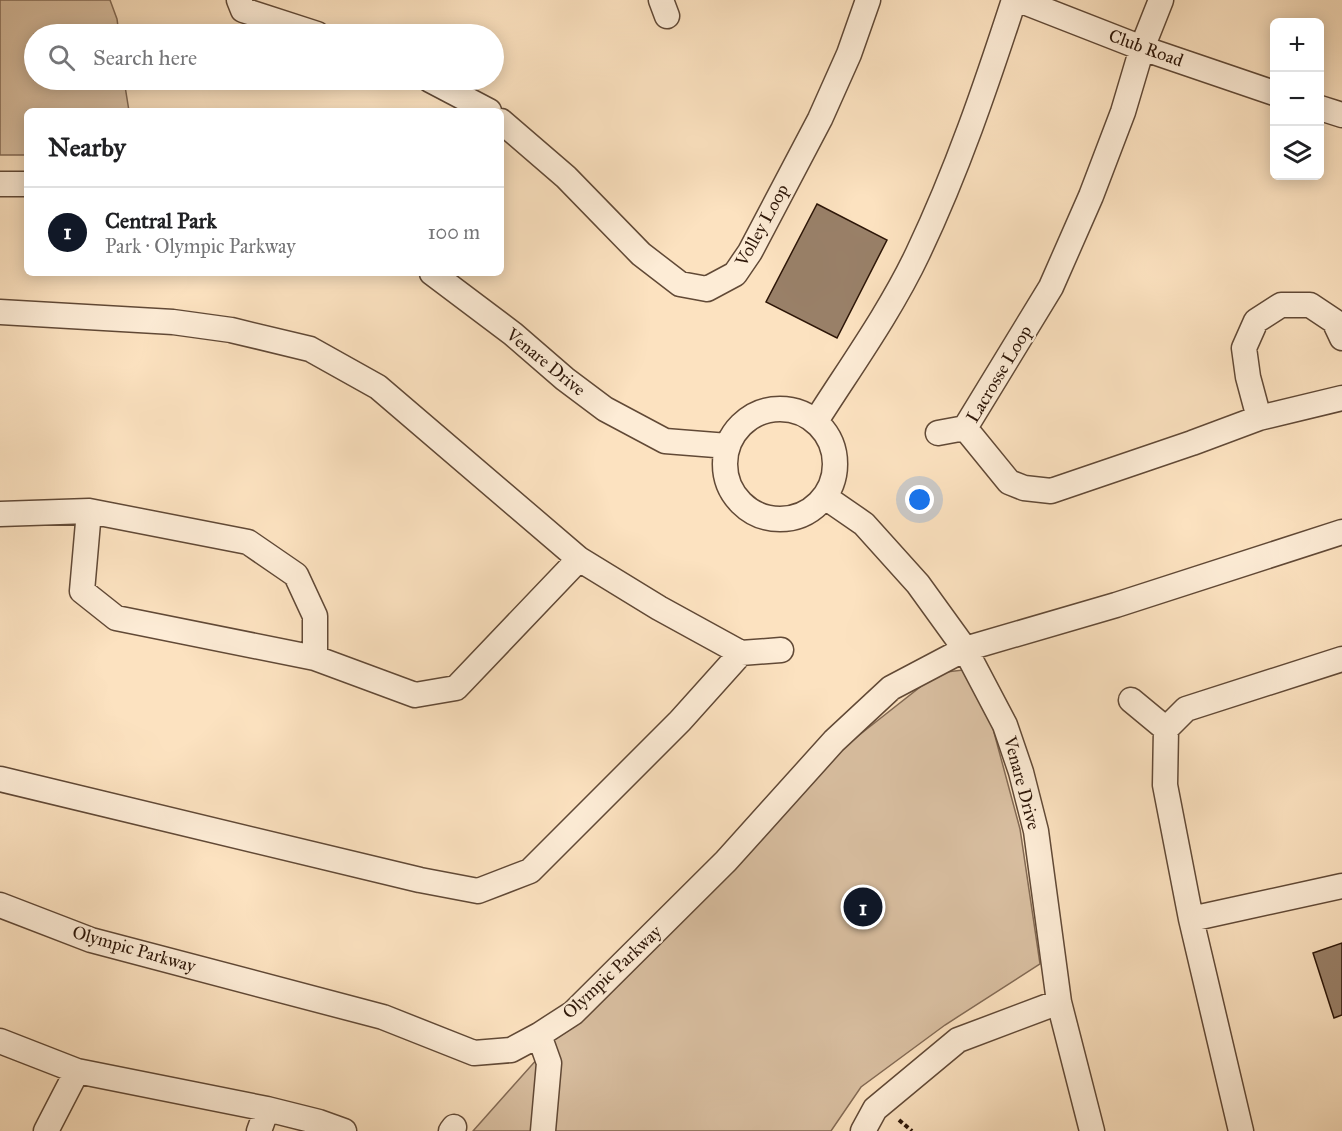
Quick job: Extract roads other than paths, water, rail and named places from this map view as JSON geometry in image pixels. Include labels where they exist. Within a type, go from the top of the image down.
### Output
[{"type":"street","points":[[239,0],[243,10],[286,24]]},
{"type":"street","name":"Volley Loop","points":[[504,124],[566,177],[641,254],[680,284],[707,289],[735,274],[750,252],[820,119],[849,54],[868,0]]},
{"type":"street","points":[[816,421],[883,317],[918,254],[967,138],[1014,0]]},
{"type":"street","name":"Club Road","points":[[1019,0],[1142,48],[1270,91]]},
{"type":"street","name":"Lacrosse Loop","points":[[1161,0],[1142,48],[1119,123],[1091,196],[1051,287],[965,428],[1009,482],[1024,488],[1051,491],[1259,418],[1342,398]]},
{"type":"street","points":[[449,90],[483,108]]},
{"type":"street","points":[[1324,109],[1342,115]]},
{"type":"street","points":[[0,184],[24,183]]},
{"type":"street","name":"Venare Drive","points":[[436,276],[513,334],[565,379],[605,409],[664,441],[728,446]]},
{"type":"street","points":[[1259,418],[1248,377],[1244,348],[1256,321],[1281,305],[1310,305],[1334,321],[1342,338]]},
{"type":"street","points":[[0,312],[173,322],[231,330],[310,348],[378,387],[579,559],[659,608],[741,653],[781,650]]},
{"type":"street","points":[[783,409],[800,412],[816,421],[827,434],[834,449],[836,465],[833,482],[825,497],[813,509],[798,517],[780,520],[763,518],[748,510],[735,497],[727,482],[725,464],[728,446],[736,431],[749,418],[765,411],[783,409]]},
{"type":"street","points":[[938,433],[965,428]]},
{"type":"street","name":"Venare Drive","points":[[825,497],[864,524],[918,584],[965,649],[1005,725],[1021,772],[1036,831],[1059,1002],[1092,1131]]},
{"type":"street","points":[[89,510],[82,591],[116,618],[315,658],[415,695],[456,688],[579,559]]},
{"type":"street","points":[[0,514],[89,510],[248,542],[296,575],[315,616],[315,658]]},
{"type":"street","name":"Olympic Parkway","points":[[0,905],[91,940],[383,1017],[474,1053],[511,1050],[573,1013],[726,861],[834,741],[891,688],[965,649],[1116,605],[1342,532]]},
{"type":"street","points":[[0,779],[420,880],[478,891],[530,871],[680,721],[741,653]]},
{"type":"street","points":[[1241,1131],[1191,919],[1165,785],[1166,729],[1186,709],[1342,659]]},
{"type":"street","points":[[1131,700],[1166,729]]},
{"type":"street","points":[[1191,919],[1342,886]]},
{"type":"street","points":[[863,1131],[875,1109],[958,1040],[1059,1002]]},
{"type":"street","points":[[539,1035],[549,1063],[543,1131]]},
{"type":"street","points":[[0,1041],[77,1071],[267,1108],[345,1131]]},
{"type":"street","points":[[46,1131],[77,1071]]},
{"type":"street","points":[[259,1131],[267,1108]]},
{"type":"place","name":"Central Park","points":[[863,907]]}]
